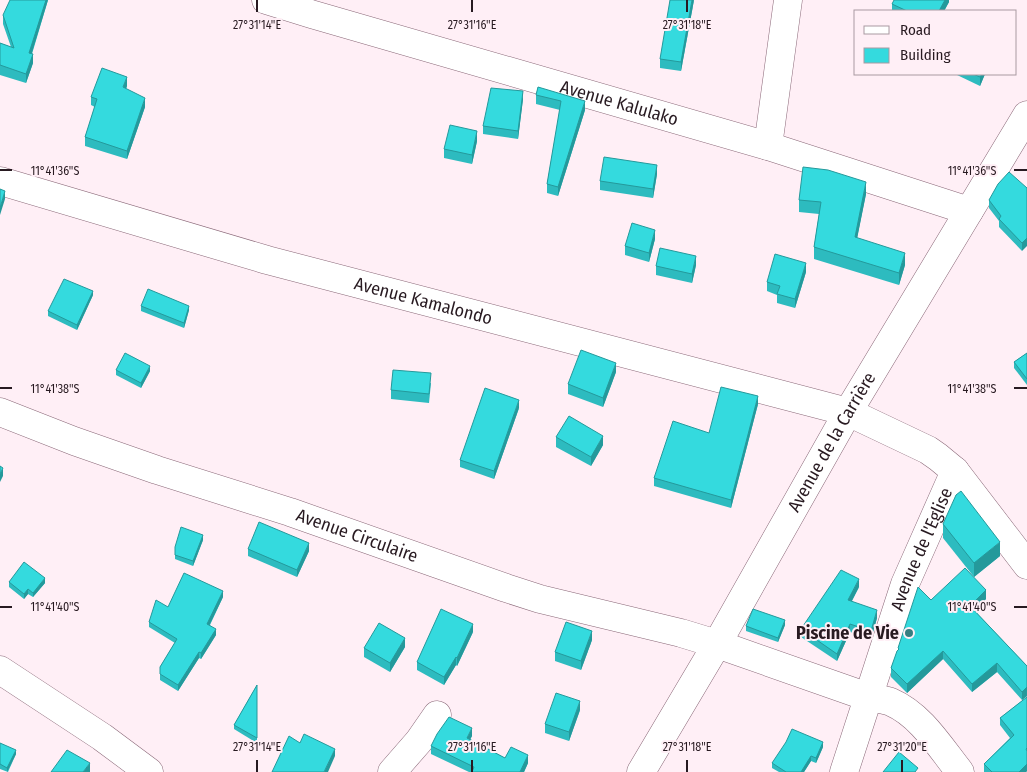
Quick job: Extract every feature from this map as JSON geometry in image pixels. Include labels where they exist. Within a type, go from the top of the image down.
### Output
[{"type":"street","name":"Avenue Kalulako","points":[[266,0],[768,146],[969,211]]},
{"type":"street","points":[[768,146],[788,0]]},
{"type":"street","name":"Avenue de la Carrière","points":[[641,772],[717,644],[848,412],[969,211],[1020,150],[1027,116]]},
{"type":"street","name":"Avenue Kamalondo","points":[[0,181],[267,260],[848,412],[928,450],[955,471],[1027,565]]},
{"type":"street","name":"Avenue Circulaire","points":[[0,412],[74,441],[157,470],[290,512],[506,588],[717,644],[868,698],[890,701],[904,708],[923,725],[960,772]]},
{"type":"street","name":"Avenue de l'Eglise","points":[[844,772],[905,584],[955,471]]},
{"type":"street","points":[[0,670],[102,737],[150,772]]},
{"type":"street","points":[[392,772],[419,742],[437,715]]},
{"type":"building","points":[[10,0],[46,0],[29,53],[33,54],[26,74],[0,65],[0,43],[14,48],[3,15]]},
{"type":"building","points":[[670,0],[692,0],[681,62],[660,59]]},
{"type":"building","points":[[894,0],[945,0],[940,10],[905,10],[892,4]]},
{"type":"building","points":[[102,68],[127,77],[123,87],[145,98],[127,151],[85,137],[97,99],[91,97]]},
{"type":"building","points":[[538,87],[585,101],[558,187],[547,184],[561,101],[536,95]]},
{"type":"building","points":[[491,88],[523,91],[518,131],[483,126]]},
{"type":"building","points":[[450,125],[477,131],[472,155],[444,149]]},
{"type":"building","points":[[604,157],[657,165],[653,189],[600,181]]},
{"type":"building","points":[[803,167],[828,170],[866,182],[855,237],[905,253],[899,273],[814,247],[821,202],[799,200]]},
{"type":"building","points":[[1009,172],[1027,188],[1027,238],[1022,243],[999,219],[1001,216],[989,200],[998,184]]},
{"type":"building","points":[[0,189],[5,191],[0,208]]},
{"type":"building","points":[[632,223],[655,230],[649,253],[625,246]]},
{"type":"building","points":[[660,248],[696,256],[692,274],[656,266]]},
{"type":"building","points":[[775,254],[806,263],[795,299],[777,294],[780,286],[767,282]]},
{"type":"building","points":[[64,279],[93,291],[77,325],[48,311]]},
{"type":"building","points":[[148,289],[189,306],[184,323],[141,306]]},
{"type":"building","points":[[581,350],[616,363],[603,398],[568,384]]},
{"type":"building","points":[[125,353],[150,366],[141,383],[116,370]]},
{"type":"building","points":[[1027,353],[1027,379],[1014,362]]},
{"type":"building","points":[[393,370],[431,373],[429,394],[391,390]]},
{"type":"building","points":[[721,387],[758,396],[731,500],[654,478],[673,421],[709,433]]},
{"type":"building","points":[[485,388],[519,400],[494,471],[460,460]]},
{"type":"building","points":[[569,416],[603,436],[591,457],[556,437]]},
{"type":"building","points":[[961,491],[1000,542],[974,563],[943,524],[956,495]]},
{"type":"building","points":[[259,522],[309,543],[297,570],[248,549]]},
{"type":"building","points":[[181,527],[203,535],[193,561],[175,555],[175,547]]},
{"type":"building","points":[[24,562],[45,578],[33,593],[28,589],[24,594],[9,582]]},
{"type":"building","points":[[965,568],[986,590],[970,606],[1027,666],[1027,687],[1022,692],[997,663],[972,684],[943,651],[907,684],[891,668],[899,649],[918,587],[931,600]]},
{"type":"building","points":[[841,570],[859,579],[848,600],[877,610],[871,631],[850,624],[837,654],[801,629]]},
{"type":"building","points":[[184,573],[223,591],[207,624],[216,629],[178,685],[160,674],[160,667],[177,639],[149,622],[156,600],[168,607]]},
{"type":"building","points":[[441,609],[473,624],[457,658],[444,677],[417,662]]},
{"type":"building","points":[[753,609],[785,620],[778,638],[746,626]]},
{"type":"building","points":[[566,622],[592,631],[581,661],[555,652]]},
{"type":"building","points":[[379,623],[405,638],[390,663],[364,648]]},
{"type":"building","points":[[257,685],[257,738],[234,725]]},
{"type":"building","points":[[556,693],[580,701],[569,732],[545,724]]},
{"type":"building","points":[[1027,697],[1027,764],[1019,772],[992,772],[984,764],[1014,735],[1000,718]]},
{"type":"building","points":[[449,717],[472,728],[467,738],[505,758],[511,747],[528,755],[520,772],[472,772],[474,767],[431,746]]},
{"type":"building","points":[[792,729],[823,742],[816,758],[811,756],[801,772],[786,772],[772,763]]},
{"type":"building","points":[[304,734],[335,749],[324,772],[272,772],[289,736],[300,743]]},
{"type":"building","points":[[0,743],[16,750],[7,768],[0,764]]},
{"type":"building","points":[[67,750],[90,763],[83,772],[51,772]]},
{"type":"building","points":[[899,752],[918,768],[915,772],[883,772]]},
{"type":"place","name":"Piscine de Vie","points":[[909,633]]}]
